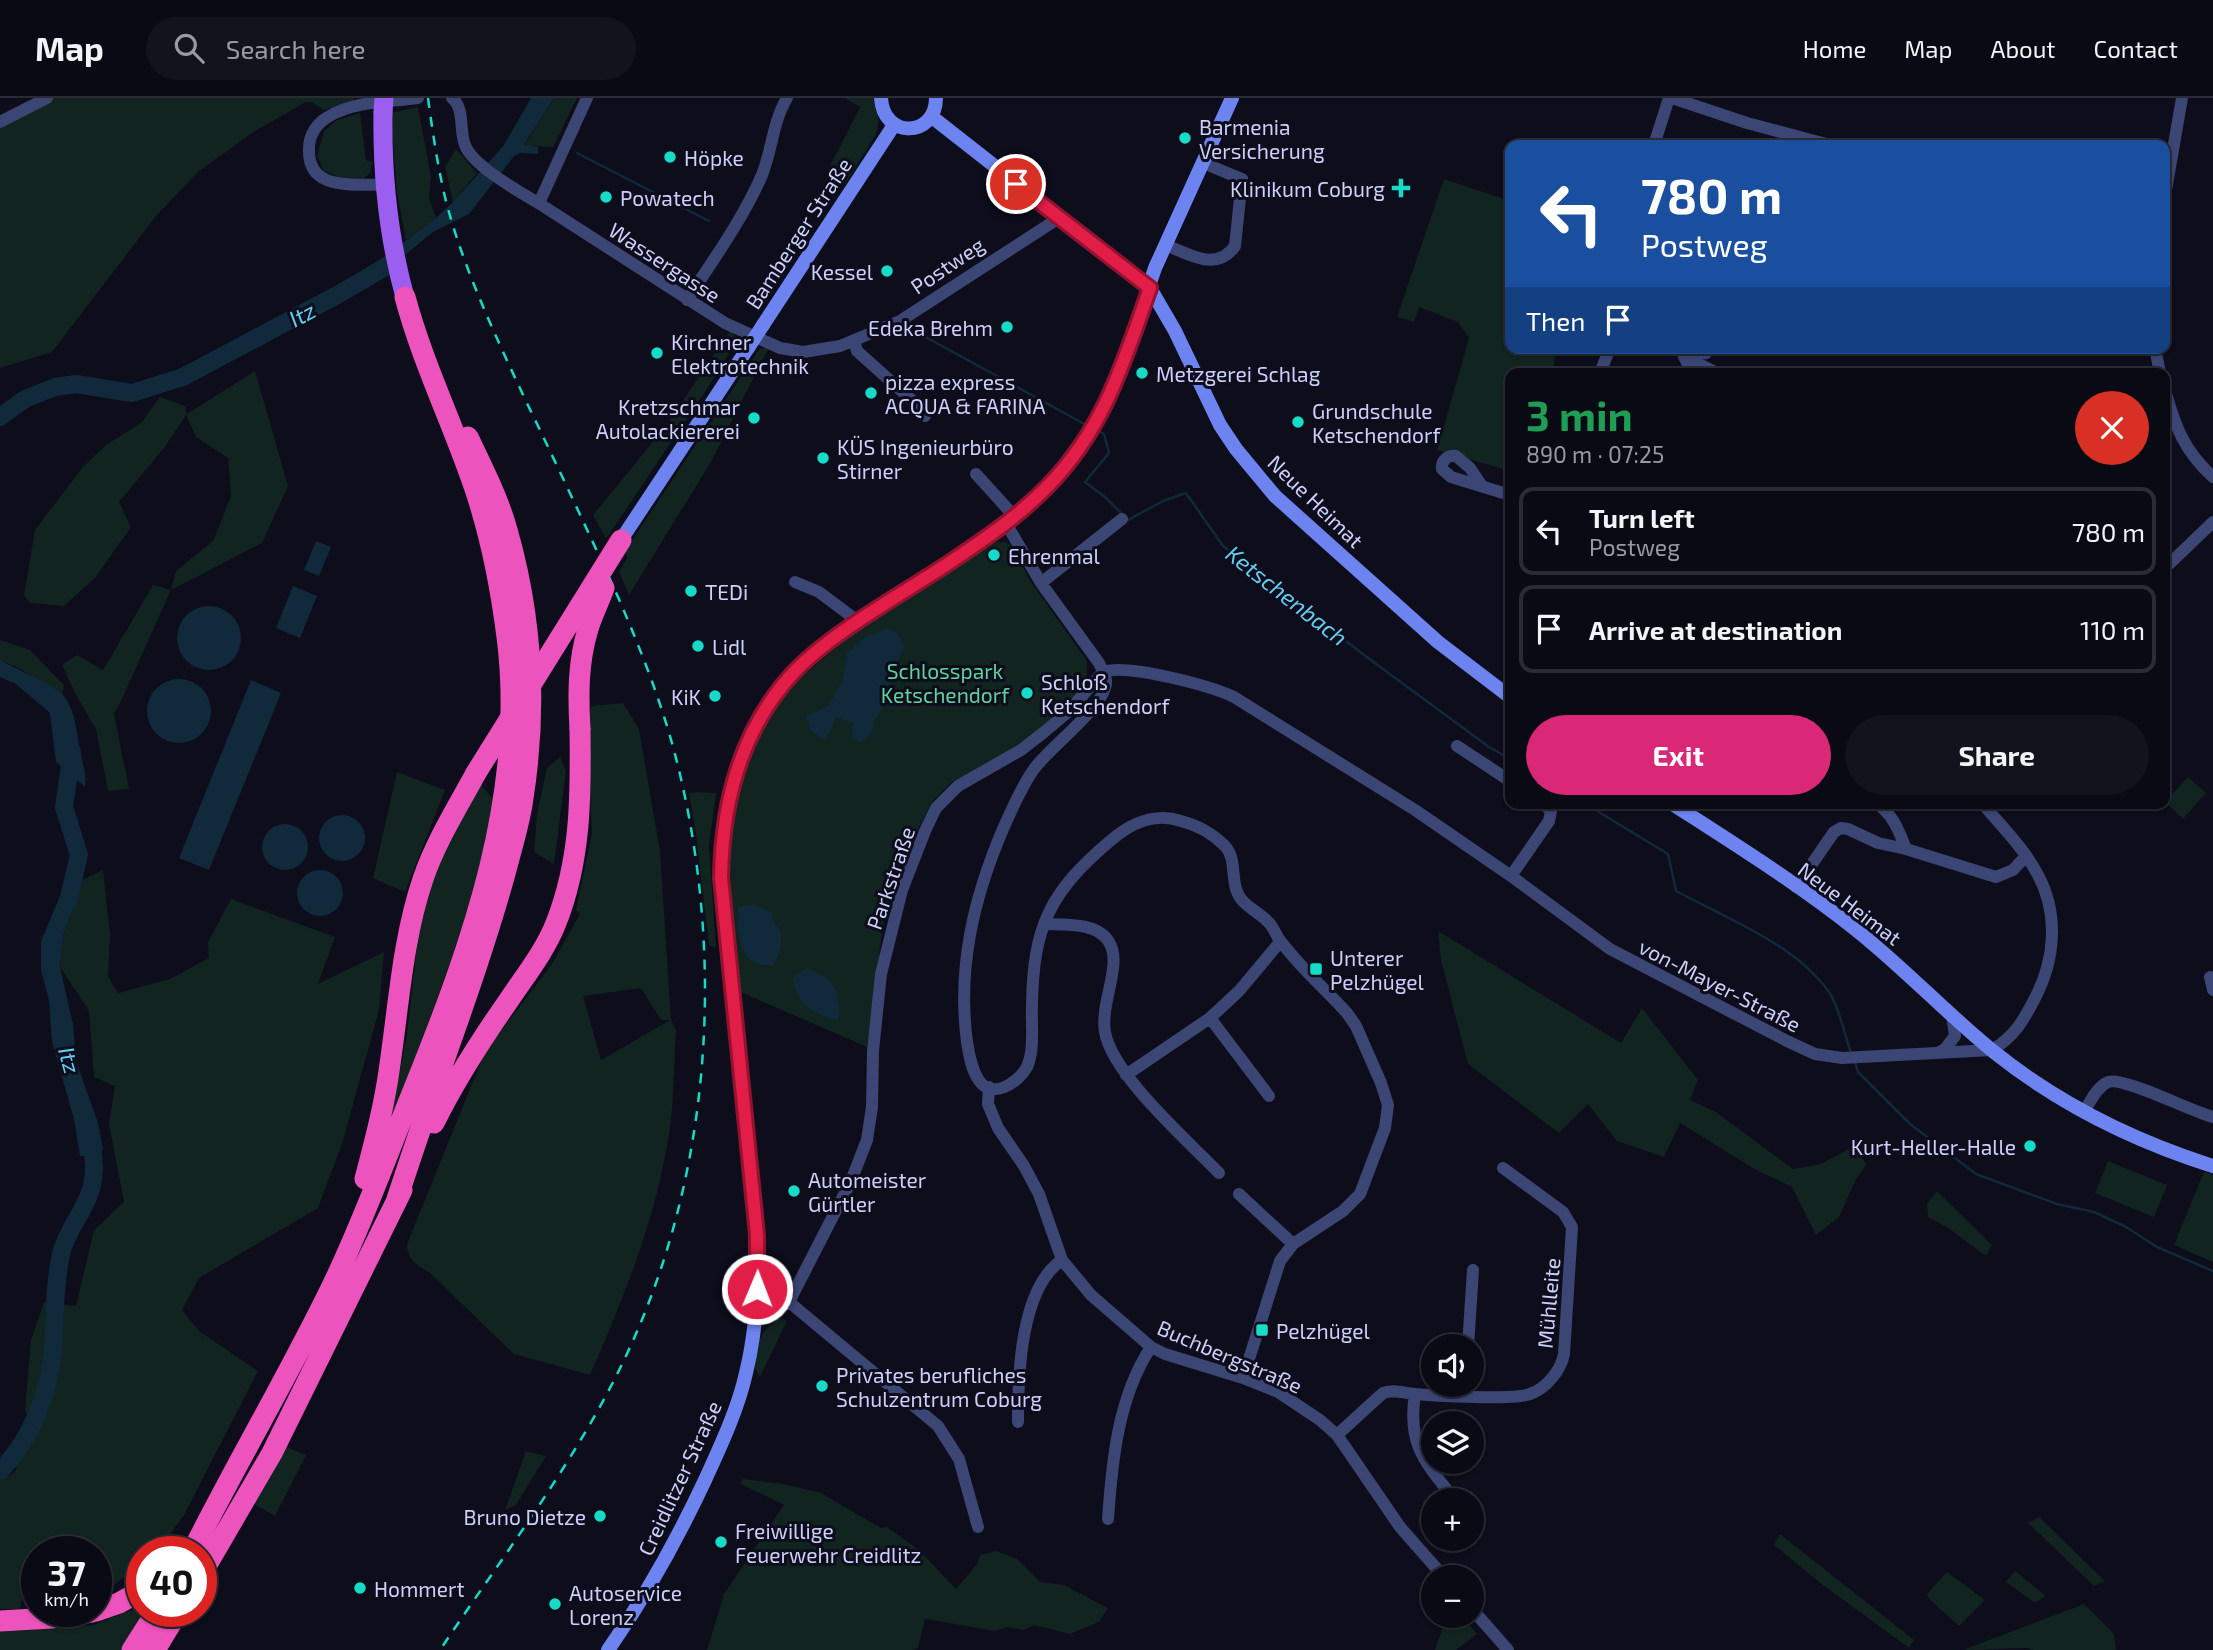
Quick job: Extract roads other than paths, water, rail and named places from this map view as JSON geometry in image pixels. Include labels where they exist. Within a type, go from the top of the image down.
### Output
[{"type":"highway","points":[[396,1202],[485,945],[523,801],[531,715],[527,632],[506,528],[493,489],[447,395],[405,297]]},
{"type":"highway","points":[[200,1536],[346,1255],[437,1031],[468,941],[494,851],[503,807],[512,717],[507,635],[490,547],[476,493],[423,358],[405,297]]},
{"type":"highway","points":[[346,1255],[380,1120],[390,1067],[404,956],[415,908],[434,849],[476,773],[621,540]]},
{"type":"highway","points":[[217,1547],[271,1453],[455,1084],[479,1043],[538,957],[555,926],[571,878],[577,848],[581,789],[579,676],[593,611],[621,540]]},
{"type":"highway","points":[[0,1621],[21,1620]]},
{"type":"highway","points":[[132,1650],[147,1627]]},
{"type":"highway","points":[[155,1650],[169,1627]]},
{"type":"main road","points":[[384,105],[385,185],[397,268],[405,297]]},
{"type":"street","points":[[0,122],[47,98]]},
{"type":"street","points":[[385,185],[333,183],[322,177],[312,165],[309,151],[313,130],[326,117],[342,110],[418,98]]},
{"type":"street","name":"Wassergasse","points":[[452,98],[458,105],[464,144],[476,160],[514,189],[687,300],[747,335],[780,348],[803,352],[819,351],[854,341]]},
{"type":"street","points":[[539,203],[587,98]]},
{"type":"street","points":[[687,300],[754,191],[765,164],[779,114],[787,98]]},
{"type":"street","points":[[881,98],[886,117],[894,125],[904,128],[915,128],[932,117],[936,98]]},
{"type":"street","name":"Creidlitzer Straße","points":[[608,1650],[669,1553],[719,1449],[746,1375],[756,1311],[757,1235],[721,878],[723,831],[741,758],[763,713],[797,669],[835,638],[1011,521],[1052,482],[1092,428],[1115,386],[1155,268],[1231,98]]},
{"type":"street","points":[[1656,140],[1670,98],[1746,123],[1811,140]]},
{"type":"street","points":[[2170,165],[2182,98]]},
{"type":"street","points":[[932,117],[1150,288]]},
{"type":"street","name":"Bamberger Straße","points":[[621,540],[894,125]]},
{"type":"street","points":[[1166,245],[1213,261],[1221,260],[1236,246],[1242,178],[1203,163]]},
{"type":"street","name":"Postweg","points":[[854,341],[900,321],[1059,218]]},
{"type":"street","name":"Neue Heimat","points":[[1150,288],[1169,318],[1220,425],[1275,496],[1438,642],[1505,693]]},
{"type":"street","points":[[1138,322],[1157,317],[1169,318]]},
{"type":"street","points":[[854,341],[858,351],[925,415]]},
{"type":"street","points":[[1685,354],[1708,368]]},
{"type":"street","points":[[2170,406],[2183,442],[2213,477]]},
{"type":"street","points":[[976,474],[1011,521],[1041,583],[1103,672]]},
{"type":"street","points":[[1482,486],[1505,493]]},
{"type":"street","points":[[1041,583],[1122,519]]},
{"type":"street","points":[[2170,563],[2213,522]]},
{"type":"street","points":[[795,582],[819,592],[859,622]]},
{"type":"street","name":"von-Mayer-Straße","points":[[1103,672],[1117,669],[1194,683],[1234,697],[1415,810],[1610,949],[1815,1054],[1842,1058],[1992,1050]]},
{"type":"street","name":"Parkstraße","points":[[789,1302],[851,1181],[867,1140],[872,1107],[877,1000],[885,953],[902,890],[936,808],[965,781],[1021,750],[1043,733],[1068,712],[1103,672]]},
{"type":"street","name":"Buchbergstraße","points":[[1103,672],[1105,684],[1097,703],[1048,753],[1023,788],[981,885],[967,945],[965,1003],[972,1067],[978,1081],[989,1087],[988,1104],[998,1128],[1039,1194],[1062,1260],[1091,1295],[1151,1346],[1166,1354],[1278,1392],[1320,1420],[1337,1435],[1401,1527],[1434,1565]]},
{"type":"street","points":[[1457,746],[1505,778]]},
{"type":"street","points":[[1511,876],[1549,821],[1548,809]]},
{"type":"street","name":"Neue Heimat","points":[[1680,809],[1858,931],[1992,1050],[2035,1083],[2084,1112],[2163,1150],[2213,1166]]},
{"type":"street","points":[[1882,809],[1891,817],[1906,849]]},
{"type":"street","points":[[1987,809],[2026,856],[2045,889],[2052,919],[2053,941],[2050,963],[2042,986],[2021,1026],[2008,1041],[1992,1050]]},
{"type":"street","points":[[989,1087],[1002,1088],[1017,1081],[1026,1068],[1029,1059],[1033,973],[1044,924],[1059,892],[1096,853],[1138,822],[1162,817],[1198,827],[1225,846],[1231,856],[1237,892],[1248,907],[1270,924],[1280,942],[1356,1026],[1381,1083],[1389,1113],[1360,1194],[1343,1211],[1293,1244],[1280,1261],[1242,1378]]},
{"type":"street","points":[[1796,887],[1834,832],[1841,828],[1878,843],[1996,877],[2014,870],[2026,856]]},
{"type":"street","points":[[1044,924],[1098,931],[1111,944],[1115,966],[1107,993],[1105,1029],[1109,1050],[1126,1075],[1219,1173]]},
{"type":"street","points":[[1126,1075],[1210,1018],[1238,991],[1280,942]]},
{"type":"street","points":[[1937,1053],[1945,1049],[1955,1037],[1952,1015]]},
{"type":"street","points":[[1210,1018],[1269,1096]]},
{"type":"street","points":[[2084,1112],[2101,1087],[2115,1080],[2196,1113],[2213,1117]]},
{"type":"street","name":"Mühlleite","points":[[1484,1393],[1507,1396],[1530,1394],[1558,1371],[1564,1353],[1572,1227],[1563,1212],[1503,1168]]},
{"type":"street","points":[[1239,1194],[1293,1244]]},
{"type":"street","points":[[1018,1422],[1018,1378],[1023,1338],[1043,1280],[1062,1260]]},
{"type":"street","points":[[1469,1334],[1473,1270]]},
{"type":"street","points":[[756,1311],[774,1310],[789,1302],[938,1426],[959,1460],[978,1527]]},
{"type":"street","points":[[1108,1519],[1119,1428],[1134,1380],[1151,1346]]},
{"type":"street","name":"Mühlleite","points":[[1337,1435],[1383,1393],[1393,1390],[1421,1394]]},
{"type":"street","points":[[1415,1394],[1411,1418],[1421,1453],[1446,1488]]},
{"type":"street","points":[[1484,1623],[1508,1650]]},
{"type":"water","points":[[531,98],[554,98],[524,145],[538,147],[538,154],[520,153],[514,156],[469,214],[433,232],[372,282],[365,271],[436,218],[453,202],[504,145]]},
{"type":"water","points":[[316,541],[331,547],[319,576],[304,570]]},
{"type":"water","points":[[293,586],[317,596],[300,638],[276,628]]},
{"type":"water","points":[[209,606],[227,612],[235,620],[241,638],[235,656],[227,664],[209,670],[191,664],[183,656],[177,638],[183,620],[191,612]]},
{"type":"water","points":[[887,628],[897,633],[905,645],[891,677],[889,696],[874,722],[872,732],[861,743],[852,737],[853,723],[836,717],[826,740],[810,731],[806,716],[828,706],[843,680],[847,653],[864,638]]},
{"type":"water","points":[[0,660],[48,685],[66,699],[73,713],[85,773],[85,787],[56,762],[50,713],[16,684],[0,677]]},
{"type":"water","points":[[179,679],[197,685],[205,693],[211,711],[205,729],[197,737],[179,743],[161,737],[153,729],[147,711],[153,693],[161,685]]},
{"type":"water","points":[[251,680],[281,693],[209,870],[179,858]]},
{"type":"water","points":[[342,815],[358,822],[365,838],[358,854],[342,861],[326,854],[319,838],[326,822]]},
{"type":"water","points":[[285,824],[301,831],[308,847],[301,863],[285,870],[269,863],[262,847],[269,831]]},
{"type":"water","points":[[320,870],[336,877],[343,893],[336,909],[320,916],[304,909],[297,893],[304,877]]},
{"type":"water","points":[[84,879],[63,936],[60,967],[73,1024],[76,1061],[97,1120],[103,1148],[100,1156],[80,1156],[74,1119],[52,1042],[49,1001],[41,970],[41,941],[66,882]]},
{"type":"water","points":[[755,905],[771,912],[779,929],[780,947],[773,965],[762,965],[753,961],[742,948],[738,908]]},
{"type":"water","points":[[805,969],[822,975],[834,987],[839,1002],[838,1020],[814,1011],[798,995],[793,978]]},
{"type":"waterway","name":"Ketschenbach","points":[[577,153],[709,221]]},
{"type":"waterway","name":"Itz","points":[[0,417],[25,399],[55,387],[76,384],[132,393],[183,377],[387,266]]},
{"type":"waterway","name":"Ketschenbach","points":[[922,335],[1088,426]]},
{"type":"waterway","name":"Ketschenbach","points":[[1097,430],[1104,434],[1109,453],[1085,482],[1123,515]]},
{"type":"waterway","name":"Ketschenbach","points":[[1128,520],[1163,501],[1186,493],[1223,546],[1368,658],[1505,756]]},
{"type":"waterway","name":"Itz","points":[[68,902],[79,855],[64,807],[72,752]]},
{"type":"waterway","name":"Ketschenbach","points":[[1594,809],[1668,854],[1676,891],[1779,946],[1815,975],[1833,998],[1851,1053]]},
{"type":"waterway","name":"Ketschenbach","points":[[1855,1062],[1858,1072],[1910,1124],[1976,1174],[2057,1204],[2094,1212],[2126,1227],[2157,1247],[2213,1271]]},
{"type":"waterway","name":"Itz","points":[[0,1471],[21,1445],[43,1399],[51,1367],[61,1254],[91,1190],[93,1180],[91,1132]]},
{"type":"railway","points":[[428,98],[444,192],[454,230],[472,279],[503,352],[618,597],[665,720],[677,762],[692,836],[702,912],[705,989],[702,1066],[692,1142],[676,1217],[654,1290],[624,1360],[584,1435],[440,1650]]},
{"type":"place","name":"Barmenia Versicherung","points":[[1185,138]]},
{"type":"place","name":"Höpke","points":[[670,157]]},
{"type":"place","name":"Klinikum Coburg","points":[[1401,188]]},
{"type":"place","name":"Powatech","points":[[606,197]]},
{"type":"place","name":"Kessel","points":[[887,271]]},
{"type":"place","name":"Edeka Brehm","points":[[1007,327]]},
{"type":"place","name":"Kirchner Elektrotechnik","points":[[657,353]]},
{"type":"place","name":"Metzgerei Schlag","points":[[1142,373]]},
{"type":"place","name":"pizza express ACQUA & FARINA","points":[[871,393]]},
{"type":"place","name":"Kretzschmar Autolackiererei","points":[[754,418]]},
{"type":"place","name":"Grundschule Ketschendorf","points":[[1298,422]]},
{"type":"place","name":"KÜS Ingenieurbüro Stirner","points":[[823,458]]},
{"type":"place","name":"Ehrenmal","points":[[994,555]]},
{"type":"place","name":"TEDi","points":[[691,591]]},
{"type":"place","name":"Lidl","points":[[698,646]]},
{"type":"place","name":"Schloß Ketschendorf","points":[[1027,693]]},
{"type":"place","name":"KiK","points":[[715,696]]},
{"type":"place","name":"Unterer Pelzhügel","points":[[1316,969]]},
{"type":"place","name":"Kurt-Heller-Halle","points":[[2030,1146]]},
{"type":"place","name":"Automeister Gürtler","points":[[794,1191]]},
{"type":"place","name":"Pelzhügel","points":[[1262,1330]]},
{"type":"place","name":"Privates berufliches Schulzentrum Coburg","points":[[822,1386]]},
{"type":"place","name":"Bruno Dietze","points":[[600,1516]]},
{"type":"place","name":"Freiwillige Feuerwehr Creidlitz","points":[[721,1542]]},
{"type":"place","name":"Hommert","points":[[360,1588]]},
{"type":"place","name":"Autoservice Lorenz","points":[[555,1604]]},
{"type":"park label","name":"Schlosspark Ketschendorf","points":[[945,682]]}]
